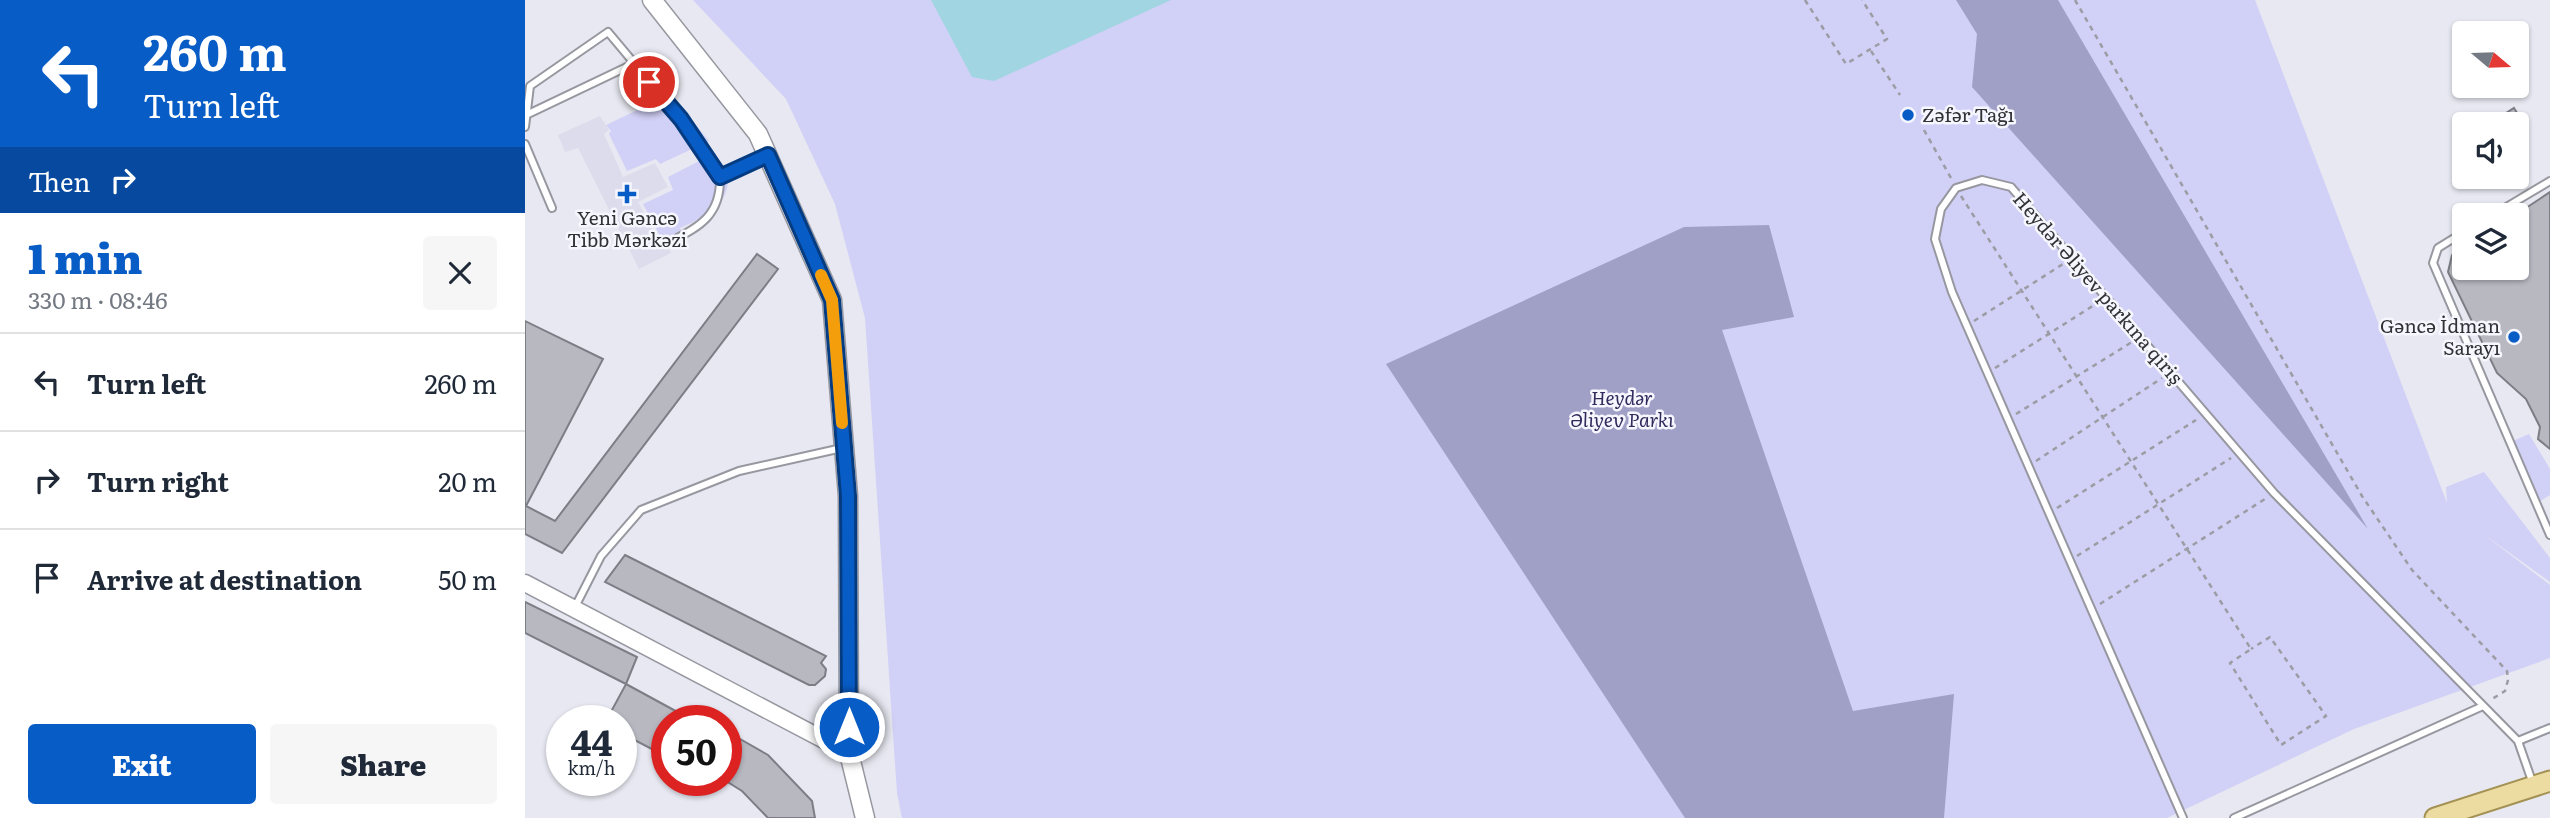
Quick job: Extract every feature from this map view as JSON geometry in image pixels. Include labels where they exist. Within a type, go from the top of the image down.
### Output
[{"type":"main road","points":[[652,0],[758,134],[832,300],[848,496],[849,753],[865,818]]},
{"type":"main road","points":[[2435,818],[2544,785]]},
{"type":"street","points":[[525,583],[849,753]]},
{"type":"lane","points":[[525,127],[532,84],[605,32],[610,33],[681,119],[720,177],[719,194],[706,222],[668,243]]},
{"type":"lane","points":[[526,114],[633,64]]},
{"type":"lane","points":[[525,144],[552,208]]},
{"type":"lane","points":[[720,177],[768,155]]},
{"type":"lane","name":"Heydər Əliyev parkına qiriş","points":[[1957,188],[1982,180],[2011,187],[2274,493],[2518,741],[2544,785]]},
{"type":"lane","points":[[2513,203],[2550,181]]},
{"type":"lane","points":[[1957,188],[1941,209],[1935,239],[1952,292],[2183,818]]},
{"type":"lane","points":[[2452,239],[2438,248],[2433,263],[2550,535]]},
{"type":"lane","points":[[574,608],[601,556],[641,510],[739,471],[844,448]]},
{"type":"lane","points":[[2234,818],[2483,706]]},
{"type":"lane","points":[[2518,741],[2550,728]]},
{"type":"path","points":[[1805,0],[1846,64],[1887,39],[1862,0]]},
{"type":"path","points":[[2075,0],[2362,496],[2412,570],[2507,671],[2505,691],[2483,706]]},
{"type":"path","points":[[1870,50],[1900,95]]},
{"type":"path","points":[[1924,130],[1957,188],[2251,649]]},
{"type":"path","points":[[1966,326],[2072,259]]},
{"type":"path","points":[[1987,373],[2108,297]]},
{"type":"path","points":[[2008,419],[2141,337]]},
{"type":"path","points":[[2028,466],[2171,373]]},
{"type":"path","points":[[2049,513],[2205,414]]},
{"type":"path","points":[[2070,560],[2240,452]]},
{"type":"path","points":[[2091,609],[2274,493]]},
{"type":"path","points":[[2270,637],[2326,716],[2281,745],[2230,663],[2251,649],[2270,637]]},
{"type":"shaded area","points":[[931,0],[1171,0],[994,81],[972,77]]},
{"type":"shaded area","name":"Yeni Gəncə Tibb Mərkəzi","points":[[600,116],[609,130],[604,134],[623,177],[655,163],[668,187],[638,202],[658,240],[663,239],[671,253],[639,269],[578,148],[565,152],[558,135]]},
{"type":"green space","name":"Heydər Əliyev Parkı","points":[[693,0],[2255,0],[2447,503],[2446,487],[2484,472],[2550,558],[2550,582],[2482,533],[2550,585],[2550,658],[2354,729],[2167,818],[902,818],[897,793],[865,318],[835,204],[786,99]]},
{"type":"green space","points":[[1956,0],[2058,0],[2368,529],[1972,87],[1977,34]]},
{"type":"green space","points":[[671,94],[709,141],[660,164],[656,159],[627,171],[606,125]]},
{"type":"green space","points":[[715,153],[728,182],[722,201],[717,211],[680,228],[684,241],[671,245],[666,236],[660,236],[643,204],[673,190],[668,177]]},
{"type":"green space","points":[[1769,225],[1794,317],[1722,330],[1853,711],[1954,694],[1944,818],[1685,818],[1386,364],[1684,227]]},
{"type":"green space","points":[[2529,434],[2550,469],[2550,495],[2539,502],[2513,441]]},
{"type":"building","name":"Gəncə İdman Sarayı","points":[[2550,192],[2550,449],[2538,439],[2540,427],[2526,399],[2497,373],[2448,272],[2452,255],[2452,280],[2529,280],[2529,206]]},
{"type":"building","points":[[757,254],[778,269],[562,553],[525,534],[525,321],[603,359],[526,506],[555,521]]},
{"type":"building","points":[[625,555],[826,656],[821,663],[826,669],[825,676],[815,685],[809,685],[605,582]]},
{"type":"building","points":[[525,602],[637,657],[626,684],[525,633]]},
{"type":"building","points":[[626,684],[665,705],[651,705],[651,749],[637,741],[637,705],[615,705]]},
{"type":"building","points":[[742,740],[768,755],[812,801],[815,818],[768,818],[742,791]]},
{"type":"slow traffic","points":[[821,275],[832,300],[842,423]]},
{"type":"place","name":"Zəfər Tağı","points":[[1908,115]]},
{"type":"place","name":"Yeni Gəncə Tibb Mərkəzi","points":[[627,194]]},
{"type":"place","name":"Gəncə İdman Sarayı","points":[[2514,337]]},
{"type":"route","points":[[649,82],[681,119],[720,177],[723,178],[768,155],[832,300],[848,496],[849,727]]}]
